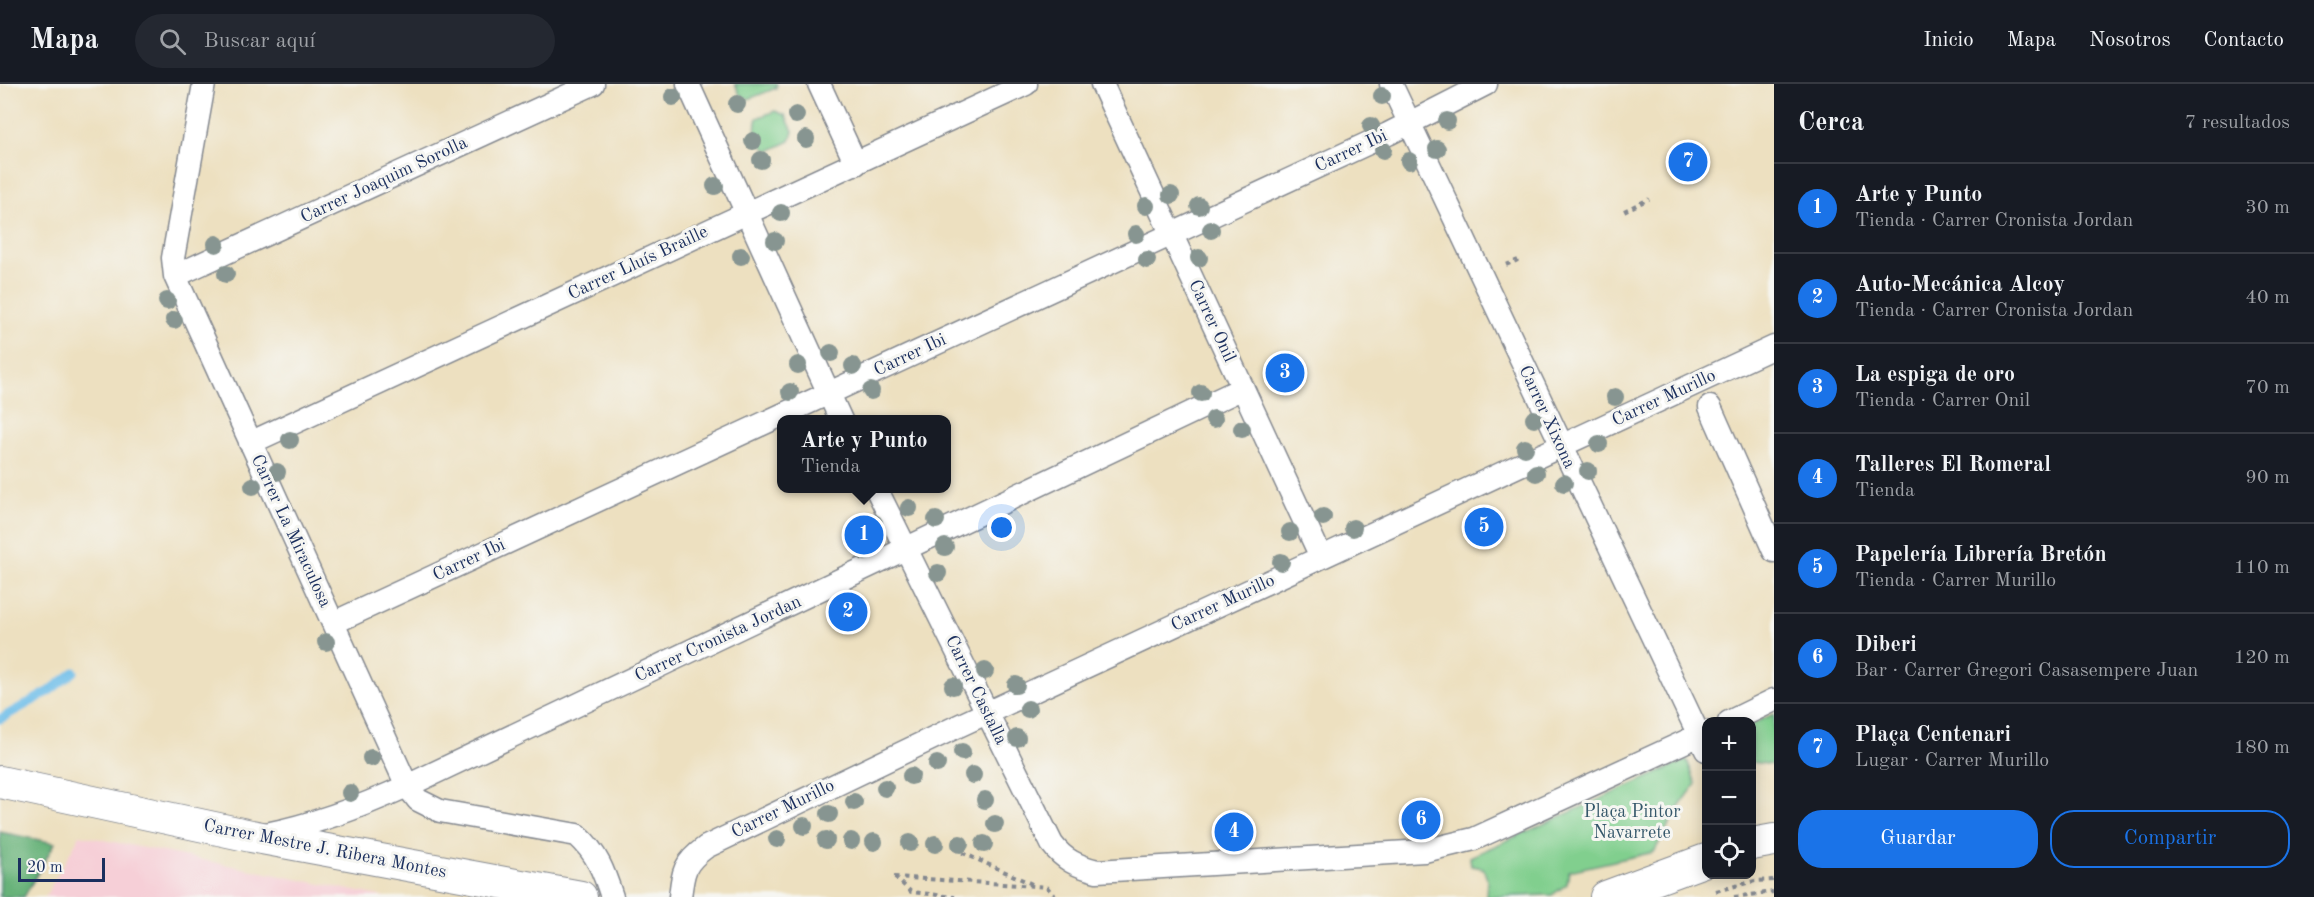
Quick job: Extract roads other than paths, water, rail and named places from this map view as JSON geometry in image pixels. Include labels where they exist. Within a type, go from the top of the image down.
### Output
[{"type":"street","points":[[175,276],[173,258],[204,84]]},
{"type":"street","name":"Carrer Joaquim Sorolla","points":[[175,276],[593,84]]},
{"type":"street","points":[[688,84],[839,415]]},
{"type":"street","points":[[819,84],[856,164]]},
{"type":"street","name":"Carrer Lluís Braille","points":[[250,443],[1026,84]]},
{"type":"street","name":"Carrer Onil","points":[[1102,84],[1321,557]]},
{"type":"street","name":"Carrer Xixona","points":[[1390,84],[1560,446],[1702,735]]},
{"type":"street","name":"Carrer Ibi","points":[[781,415],[1409,123],[1486,84]]},
{"type":"street","name":"Carrer La Miraculosa","points":[[175,276],[407,786]]},
{"type":"street","name":"Carrer Murillo","points":[[680,897],[682,872],[691,858],[705,847],[987,712],[1774,347]]},
{"type":"street","name":"Carrer Cronista Jordan","points":[[251,836],[311,825],[362,807],[1243,388]]},
{"type":"street","points":[[1710,407],[1771,539]]},
{"type":"street","name":"Carrer Ibi","points":[[333,623],[777,417]]},
{"type":"street","name":"Carrer Castalla","points":[[878,493],[1052,844],[1061,855],[1073,863],[1097,871],[1424,851],[1474,839],[1702,740]]},
{"type":"street","points":[[1739,717],[1774,700]]},
{"type":"street","name":"Carrer Mestre J. Ribera Montes","points":[[0,782],[251,836],[581,897]]},
{"type":"street","points":[[407,786],[418,800],[440,811],[577,835],[590,846],[601,863],[612,897]]},
{"type":"street","points":[[1606,897],[1639,891],[1702,862]]},
{"type":"waterway","points":[[0,719],[48,692],[74,672]]},
{"type":"place","name":"Plaça Centenari","points":[[1688,162]]},
{"type":"place","name":"La espiga de oro","points":[[1285,373]]},
{"type":"place","name":"Papelería Librería Bretón","points":[[1484,527]]},
{"type":"place","name":"Arte y Punto","points":[[864,535]]},
{"type":"place","name":"Auto-Mecánica Alcoy","points":[[848,612]]},
{"type":"place","name":"Diberi","points":[[1421,820]]},
{"type":"place","name":"Talleres El Romeral","points":[[1234,832]]},
{"type":"park label","name":"Plaça Pintor Navarrete","points":[[1632,822]]}]
